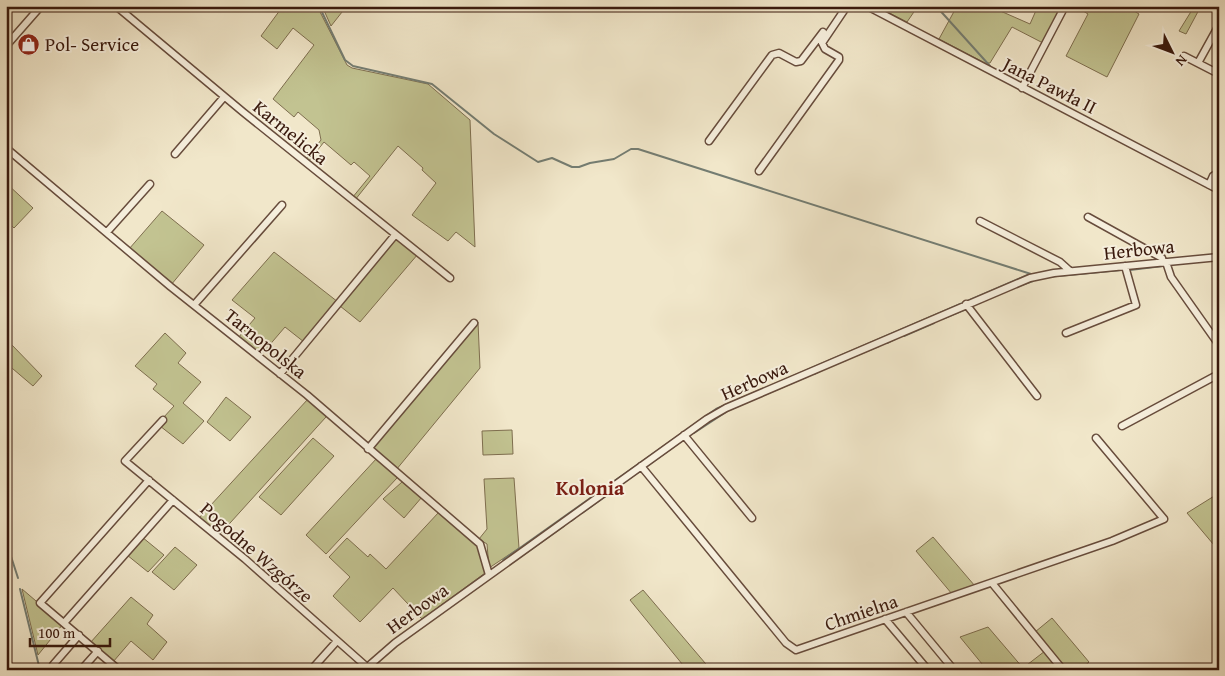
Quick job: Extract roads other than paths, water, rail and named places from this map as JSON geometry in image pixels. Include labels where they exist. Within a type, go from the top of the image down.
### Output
[{"type":"street","points":[[6,46],[41,6]]},
{"type":"street","name":"Karmelicka","points":[[116,6],[224,97],[450,278]]},
{"type":"street","points":[[709,141],[772,55],[779,53],[796,62],[802,61],[842,6]]},
{"type":"street","points":[[759,171],[839,60],[839,57],[825,49],[822,43],[847,6]]},
{"type":"street","name":"Jana Pawła II","points":[[867,6],[1219,190]]},
{"type":"street","points":[[1022,88],[1065,6]]},
{"type":"street","points":[[1198,63],[1219,25]]},
{"type":"street","points":[[1184,56],[1219,74]]},
{"type":"street","points":[[175,154],[224,97]]},
{"type":"street","name":"Tarnopolska","points":[[6,148],[280,374],[480,544],[489,575]]},
{"type":"street","points":[[1209,185],[1213,176],[1219,172]]},
{"type":"street","points":[[107,232],[150,184]]},
{"type":"street","points":[[194,305],[282,205]]},
{"type":"street","points":[[1088,218],[1162,258],[1171,277],[1219,345]]},
{"type":"street","points":[[980,221],[1060,262],[1070,271]]},
{"type":"street","points":[[280,374],[395,235]]},
{"type":"street","name":"Herbowa","points":[[368,668],[385,650],[684,435],[726,408],[1030,278],[1070,271],[1219,256]]},
{"type":"street","points":[[1066,333],[1136,305],[1125,266]]},
{"type":"street","points":[[966,304],[1037,396]]},
{"type":"street","points":[[368,449],[474,323]]},
{"type":"street","points":[[1122,426],[1219,374]]},
{"type":"street","name":"Pogodne Wzgórze","points":[[163,420],[126,461],[245,559],[368,668]]},
{"type":"street","points":[[684,435],[752,518]]},
{"type":"street","name":"Chmielna","points":[[641,466],[793,649],[799,649],[1142,530],[1164,520],[1096,438]]},
{"type":"street","points":[[119,670],[40,603],[149,480]]},
{"type":"street","points":[[64,623],[173,500]]},
{"type":"street","points":[[992,583],[1064,670]]},
{"type":"street","points":[[906,612],[954,670]]},
{"type":"street","points":[[885,619],[928,670]]},
{"type":"street","points":[[53,665],[79,636]]},
{"type":"street","points":[[311,670],[337,641]]},
{"type":"street","points":[[81,670],[98,651]]},
{"type":"waterway","points":[[319,6],[345,60],[353,66],[432,84],[494,134],[538,162],[552,158],[572,167],[579,167],[614,159],[631,149],[638,149],[1031,274]]},
{"type":"waterway","points":[[936,6],[990,66]]},
{"type":"waterway","points":[[1130,270],[1163,266]]},
{"type":"waterway","points":[[1047,277],[1121,270]]},
{"type":"waterway","points":[[503,560],[716,409],[1030,274]]},
{"type":"waterway","points":[[1016,287],[1033,281]]},
{"type":"waterway","points":[[942,319],[964,310]]},
{"type":"waterway","points":[[904,336],[934,323]]},
{"type":"waterway","points":[[887,343],[895,339]]},
{"type":"waterway","points":[[855,356],[879,346]]},
{"type":"waterway","points":[[833,365],[846,360]]},
{"type":"waterway","points":[[814,374],[822,370]]},
{"type":"waterway","points":[[694,433],[729,410],[806,377]]},
{"type":"waterway","points":[[647,466],[686,438]]},
{"type":"waterway","points":[[624,482],[640,471]]},
{"type":"waterway","points":[[582,513],[617,488]]},
{"type":"waterway","points":[[571,521],[575,518]]},
{"type":"waterway","points":[[509,565],[564,526]]},
{"type":"waterway","points":[[6,541],[18,578]]},
{"type":"waterway","points":[[20,589],[40,670]]},
{"type":"place","name":"Pol- Service","points":[[29,44]]},
{"type":"district","name":"Kolonia","points":[[590,487]]}]
